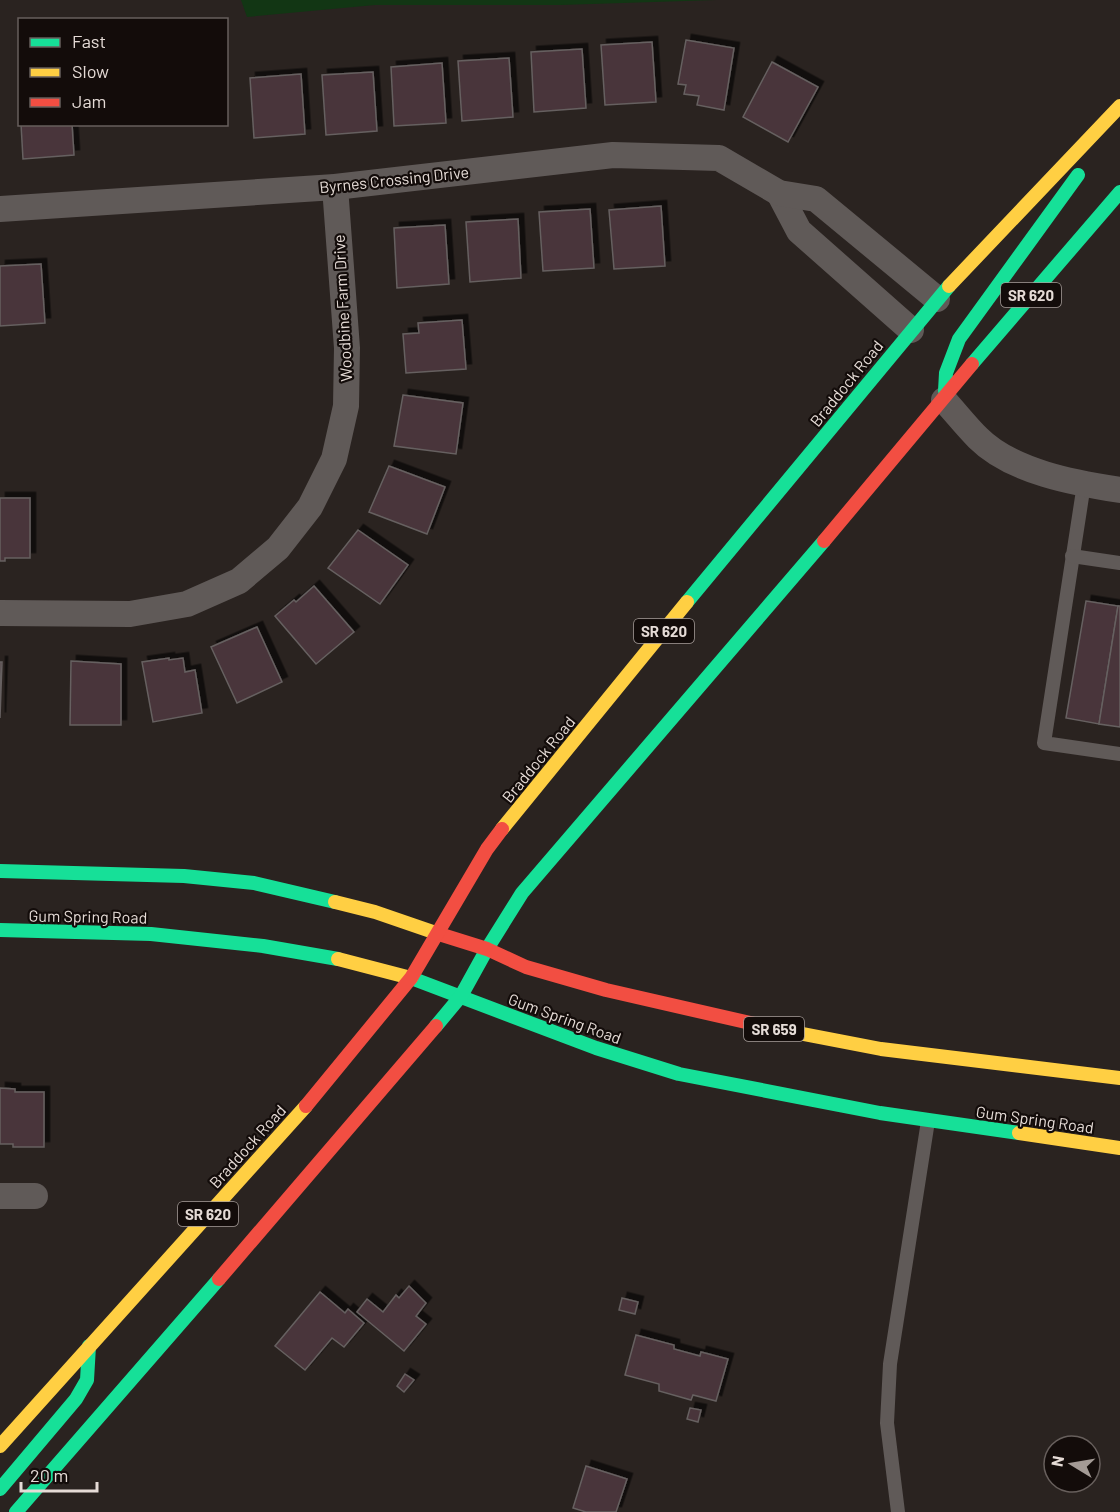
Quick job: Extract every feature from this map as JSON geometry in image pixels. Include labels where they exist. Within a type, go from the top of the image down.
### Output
[{"type":"main road","name":"Braddock Road","points":[[0,1446],[313,1098],[411,978],[488,849],[525,799],[937,298],[1120,106]]},
{"type":"main road","points":[[944,400],[946,373],[959,339],[1120,118]]},
{"type":"main road","name":"SR 620","points":[[487,949],[522,893],[758,620],[996,335],[1120,192]]},
{"type":"main road","name":"SR 659","points":[[0,871],[184,876],[254,883],[375,912],[487,949],[526,967],[606,990],[745,1023],[881,1049],[1120,1078]]},
{"type":"main road","name":"Gum Spring Road","points":[[0,930],[151,934],[263,946],[352,961],[411,978],[596,1048],[679,1074],[789,1097],[1120,1148]]},
{"type":"main road","points":[[16,1512],[124,1390],[460,996],[487,949]]},
{"type":"main road","points":[[0,1489],[76,1399],[87,1380],[89,1346]]},
{"type":"street","name":"Byrnes Crossing Drive","points":[[0,208],[335,187],[613,155],[719,158],[779,192],[816,199],[937,298]]},
{"type":"street","name":"Woodbine Farm Drive","points":[[0,613],[130,614],[187,604],[238,581],[278,548],[310,507],[334,459],[346,406],[347,348],[335,187]]},
{"type":"street","points":[[779,192],[799,231],[911,330]]},
{"type":"street","points":[[944,400],[979,439],[1017,463],[1048,476],[1120,490]]},
{"type":"street","points":[[0,1196],[35,1196]]},
{"type":"lane","points":[[1084,484],[1044,743],[1120,753]]},
{"type":"lane","points":[[1072,555],[1120,563]]},
{"type":"lane","points":[[898,1512],[887,1423],[890,1364],[928,1120]]},
{"type":"green space","points":[[241,0],[716,0],[561,5],[375,5],[247,17]]},
{"type":"building","points":[[686,40],[734,48],[724,110],[697,105],[699,96],[684,94],[686,85],[678,84]]},
{"type":"building","points":[[652,42],[656,102],[605,105],[601,45]]},
{"type":"building","points":[[582,49],[586,108],[534,112],[531,52]]},
{"type":"building","points":[[509,58],[513,117],[462,121],[458,61]]},
{"type":"building","points":[[772,62],[818,87],[788,142],[743,117]]},
{"type":"building","points":[[442,63],[446,123],[394,126],[391,67]]},
{"type":"building","points":[[373,72],[377,131],[326,135],[322,75]]},
{"type":"building","points":[[301,74],[305,134],[254,138],[250,78]]},
{"type":"building","points":[[21,126],[72,126],[74,155],[23,159]]},
{"type":"building","points":[[661,206],[665,266],[614,269],[609,210]]},
{"type":"building","points":[[590,209],[594,268],[543,271],[539,212]]},
{"type":"building","points":[[518,219],[521,278],[470,282],[466,222]]},
{"type":"building","points":[[445,225],[449,284],[397,288],[394,228]]},
{"type":"building","points":[[41,264],[45,323],[0,326],[0,266]]},
{"type":"building","points":[[462,320],[466,369],[406,373],[403,334],[419,333],[418,323]]},
{"type":"building","points":[[403,395],[463,403],[456,454],[394,446]]},
{"type":"building","points":[[389,466],[445,487],[427,534],[369,512]]},
{"type":"building","points":[[0,498],[30,498],[30,558],[5,558],[5,561],[0,561]]},
{"type":"building","points":[[358,530],[408,565],[380,604],[328,568]]},
{"type":"building","points":[[314,586],[354,632],[316,664],[275,616]]},
{"type":"building","points":[[1086,601],[1118,606],[1099,724],[1066,718]]},
{"type":"building","points":[[1118,606],[1120,606],[1120,727],[1099,724]]},
{"type":"building","points":[[257,627],[282,682],[237,703],[211,647]]},
{"type":"building","points":[[169,658],[169,660],[183,658],[185,672],[195,670],[202,713],[153,722],[142,662]]},
{"type":"building","points":[[71,661],[121,664],[121,725],[70,725]]},
{"type":"building","points":[[0,662],[2,662],[0,718]]},
{"type":"building","points":[[0,1088],[15,1089],[15,1092],[44,1092],[44,1147],[13,1147],[13,1144],[0,1144]]},
{"type":"building","points":[[409,1286],[426,1303],[416,1316],[426,1324],[404,1351],[357,1312],[367,1299],[383,1312],[396,1295],[399,1298]]},
{"type":"building","points":[[320,1292],[345,1313],[348,1309],[364,1323],[344,1347],[332,1338],[305,1370],[275,1346]]},
{"type":"building","points":[[622,1298],[638,1302],[635,1314],[619,1310]]},
{"type":"building","points":[[636,1335],[674,1345],[674,1349],[700,1356],[701,1352],[728,1359],[716,1401],[693,1395],[691,1400],[659,1391],[659,1384],[625,1375]]},
{"type":"building","points":[[405,1374],[414,1380],[404,1392],[397,1386]]},
{"type":"building","points":[[690,1408],[701,1410],[698,1422],[687,1419]]},
{"type":"building","points":[[586,1466],[627,1479],[616,1512],[586,1512],[573,1508]]},
{"type":"traffic: fast","points":[[945,391],[946,373],[959,339],[1078,175]]},
{"type":"traffic: fast","points":[[972,364],[1120,192]]},
{"type":"traffic: fast","points":[[687,602],[949,286]]},
{"type":"traffic: fast","points":[[436,1026],[461,996],[522,893],[824,541]]},
{"type":"traffic: fast","points":[[0,871],[184,876],[254,883],[335,902]]},
{"type":"traffic: fast","points":[[0,930],[151,934],[263,946],[338,959]]},
{"type":"traffic: fast","points":[[411,978],[596,1048],[679,1074],[880,1113],[1019,1133]]},
{"type":"traffic: fast","points":[[16,1512],[219,1279]]},
{"type":"traffic: fast","points":[[0,1489],[76,1399],[87,1380],[89,1346]]},
{"type":"traffic: slow","points":[[949,286],[1120,106]]},
{"type":"traffic: slow","points":[[502,829],[687,602]]},
{"type":"traffic: slow","points":[[335,902],[375,912],[439,934]]},
{"type":"traffic: slow","points":[[338,959],[411,978]]},
{"type":"traffic: slow","points":[[772,1028],[881,1049],[1120,1078]]},
{"type":"traffic: slow","points":[[0,1446],[306,1106]]},
{"type":"traffic: slow","points":[[1019,1133],[1120,1148]]},
{"type":"traffic: jam","points":[[824,541],[972,364]]},
{"type":"traffic: jam","points":[[306,1106],[411,978],[487,849],[502,829]]},
{"type":"traffic: jam","points":[[439,934],[487,949],[526,967],[606,990],[772,1028]]},
{"type":"traffic: jam","points":[[219,1279],[436,1026]]}]
